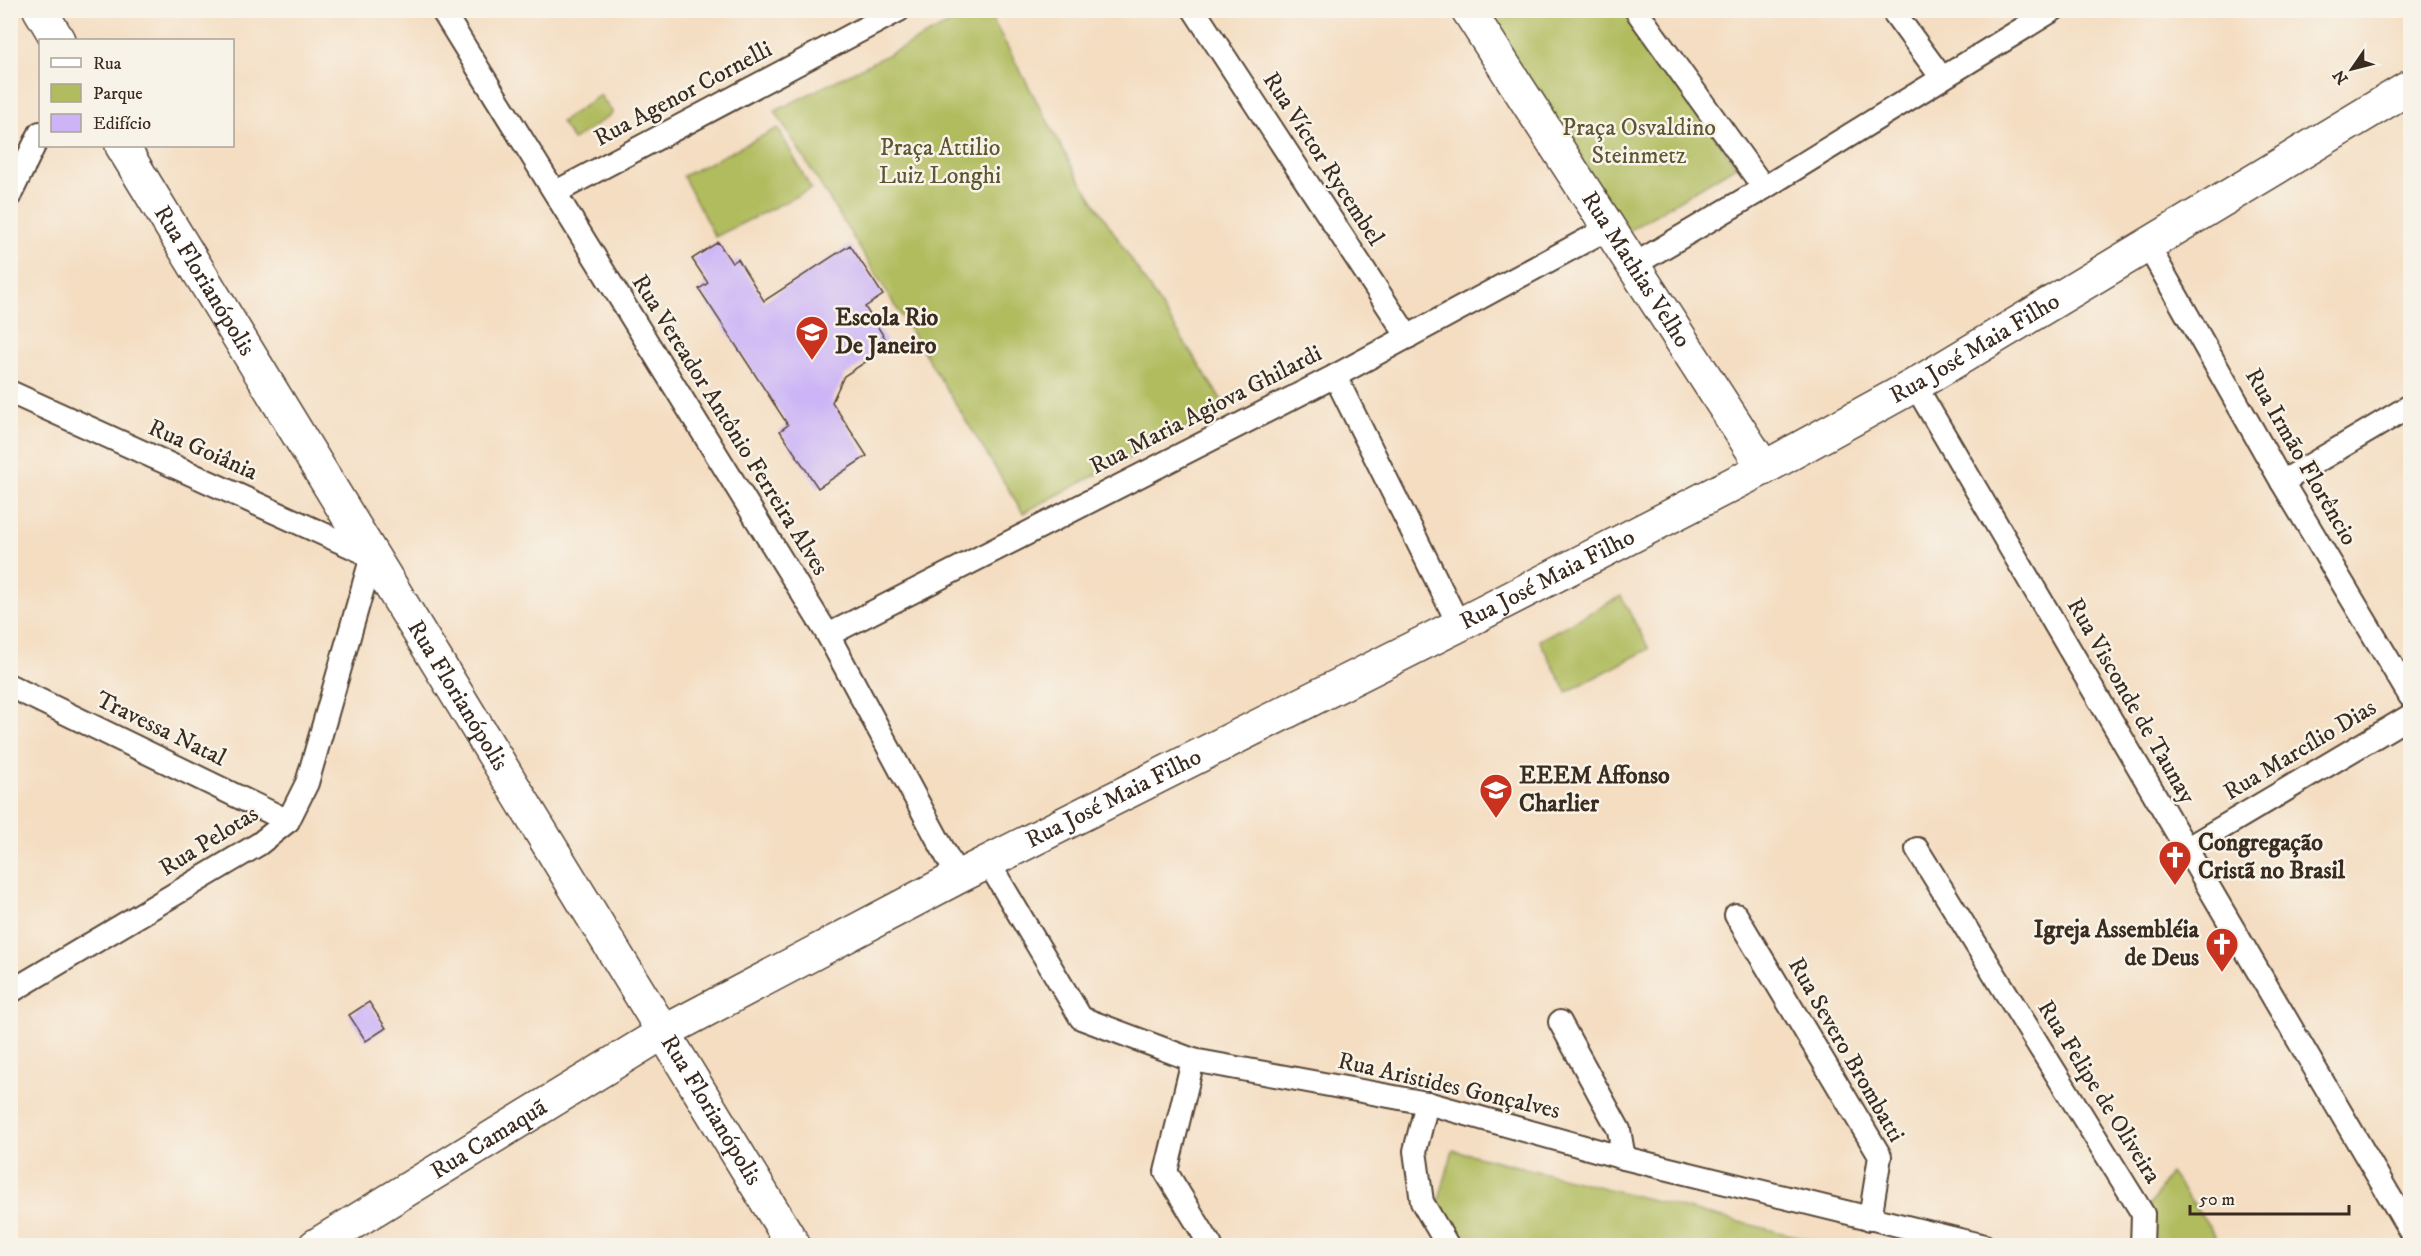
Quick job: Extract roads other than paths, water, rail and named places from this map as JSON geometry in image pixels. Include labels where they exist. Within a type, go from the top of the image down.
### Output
[{"type":"street","points":[[40,10],[57,39]]},
{"type":"street","name":"Rua Vereador Antônio Ferreira Alves","points":[[442,10],[828,635],[958,876]]},
{"type":"street","name":"Rua Agenor Cornelli","points":[[556,192],[899,10]]},
{"type":"street","name":"Rua Víctor Rycembel","points":[[1194,10],[1408,337]]},
{"type":"street","name":"Rua Mathias Velho","points":[[1468,10],[1607,229],[1764,468]]},
{"type":"street","points":[[1636,10],[1764,188]]},
{"type":"street","points":[[1892,10],[1942,78]]},
{"type":"street","points":[[1632,266],[1764,188],[2053,10]]},
{"type":"street","name":"Rua José Maia Filho","points":[[664,1032],[958,876],[1458,625],[1764,468],[1915,385],[2410,87]]},
{"type":"street","points":[[10,195],[39,135]]},
{"type":"street","name":"Rua Florianópolis","points":[[123,147],[794,1245]]},
{"type":"street","name":"Rua Maria Agiova Ghilardi","points":[[828,635],[1335,376],[1607,229]]},
{"type":"street","name":"Rua Irmão Florêncio","points":[[2147,244],[2283,482],[2410,696]]},
{"type":"street","points":[[1335,376],[1458,625]]},
{"type":"street","name":"Rua Visconde de Taunay","points":[[1915,385],[2410,1231]]},
{"type":"street","name":"Rua Goiânia","points":[[10,392],[372,556]]},
{"type":"street","points":[[2283,482],[2410,406]]},
{"type":"street","name":"Rua Pelotas","points":[[14,986],[259,844],[288,821],[307,783],[372,556]]},
{"type":"street","name":"Travessa Natal","points":[[10,686],[288,821]]},
{"type":"street","name":"Rua Marcílio Dias","points":[[2186,849],[2410,716]]},
{"type":"street","name":"Rua Felipe de Oliveira","points":[[1917,849],[2143,1214],[2142,1245]]},
{"type":"street","name":"Rua Aristides Gonçalves","points":[[988,862],[1081,1018],[1193,1060],[1427,1103],[1624,1158],[1984,1245]]},
{"type":"street","name":"Rua Severo Brombatti","points":[[1737,915],[1880,1156],[1870,1219]]},
{"type":"street","points":[[1560,1022],[1619,1130],[1624,1158]]},
{"type":"street","name":"Rua Camaquã","points":[[315,1245],[664,1032]]},
{"type":"street","points":[[1193,1060],[1166,1172],[1211,1245]]},
{"type":"street","points":[[1427,1103],[1415,1151],[1422,1202],[1448,1245]]},
{"type":"place","name":"Escola Rio De Janeiro","points":[[812,361]]},
{"type":"place","name":"EEEM Affonso Charlier","points":[[1496,819]]},
{"type":"place","name":"Congregação Cristã no Brasil","points":[[2175,886]]},
{"type":"place","name":"Igreja Assembléia de Deus","points":[[2222,973]]},
{"type":"park label","name":"Praça Osvaldino Steinmetz","points":[[1639,142]]},
{"type":"park label","name":"Praça Attilio Luiz Longhi","points":[[940,162]]}]
